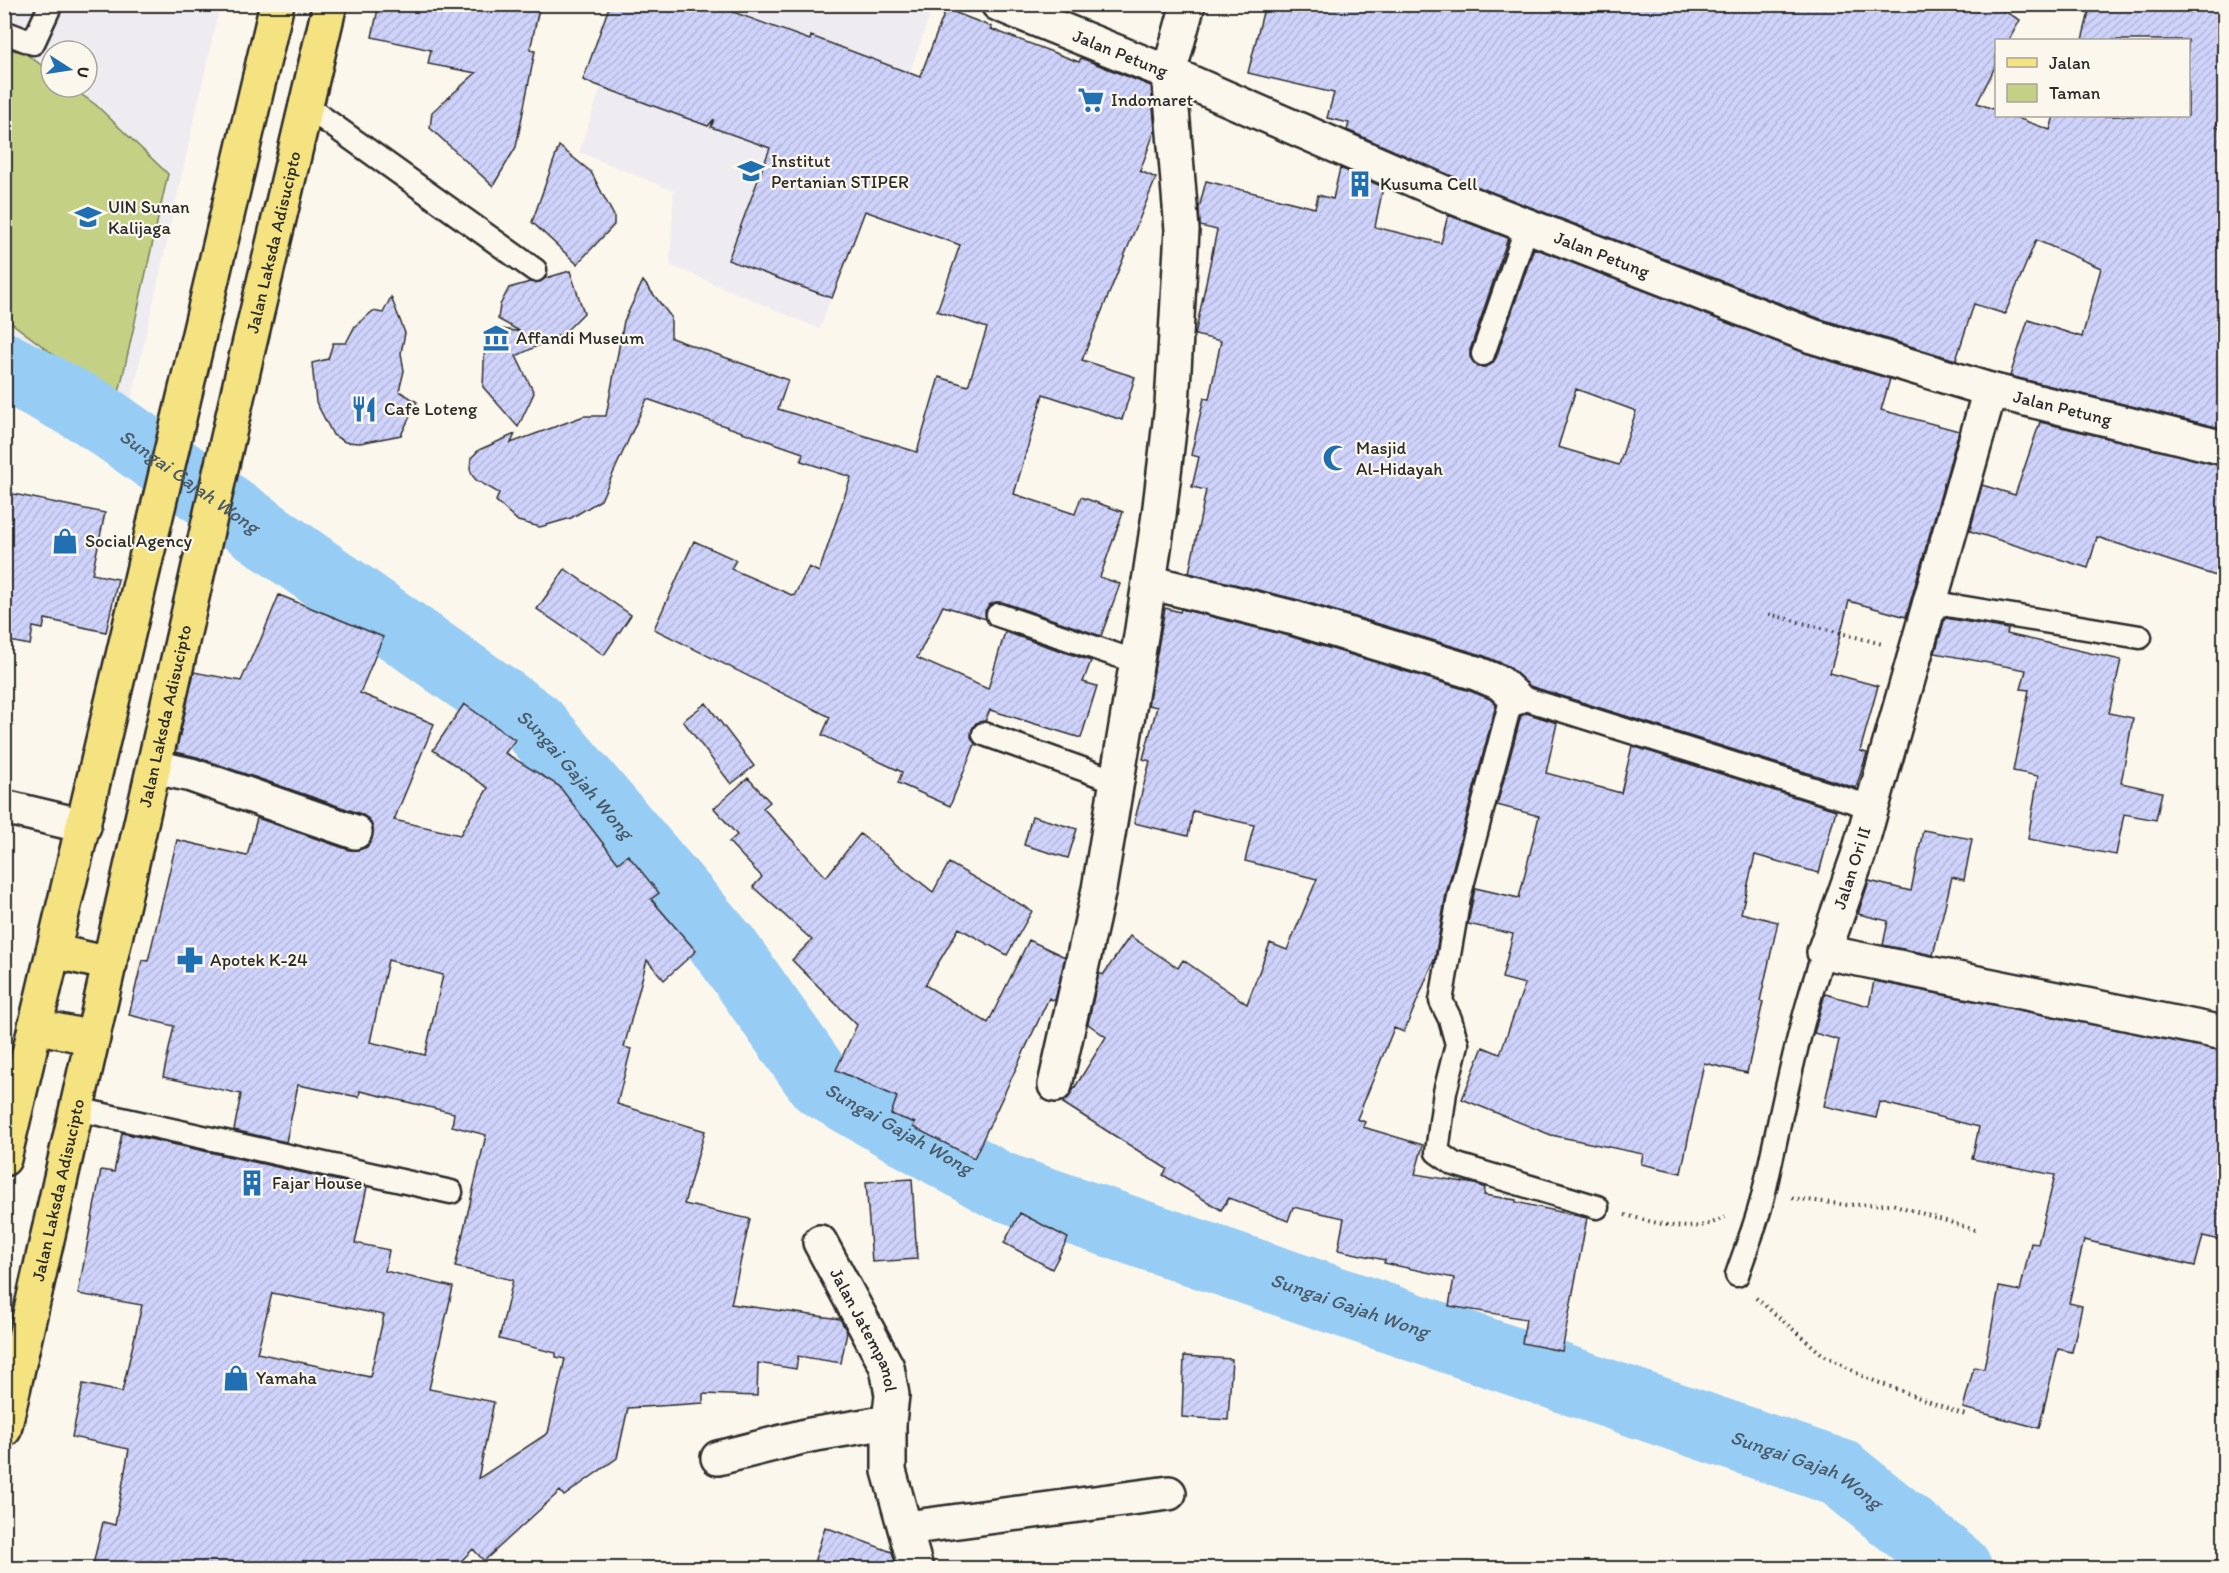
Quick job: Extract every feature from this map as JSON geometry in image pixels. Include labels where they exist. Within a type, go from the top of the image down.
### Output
[{"type":"main road","points":[[4,1159],[277,4]]},
{"type":"main road","name":"Jalan Laksda Adisucipto","points":[[4,1430],[246,358],[330,4]]},
{"type":"main road","points":[[53,951],[110,964]]},
{"type":"main road","points":[[35,1026],[93,1038]]},
{"type":"street","name":"Jalan Petung","points":[[998,4],[1169,73],[1456,198],[1812,336],[1990,390],[2224,448]]},
{"type":"street","points":[[1055,1085],[1099,890],[1137,662],[1172,405],[1182,230],[1169,73],[1188,4]]},
{"type":"street","name":"Jalan Ori II","points":[[1824,952],[1858,856],[1990,390]]},
{"type":"street","points":[[1149,582],[1294,618],[1476,673],[1500,683],[1516,698]]},
{"type":"street","points":[[155,766],[191,775],[355,832]]},
{"type":"street","points":[[4,807],[84,825]]},
{"type":"street","points":[[1824,952],[2224,1033]]},
{"type":"street","name":"Jalan Jatempanol","points":[[820,1242],[887,1367],[892,1395],[889,1422],[889,1471],[916,1569]]},
{"type":"street","points":[[718,1458],[810,1435],[889,1422]]},
{"type":"street","points":[[906,1528],[1169,1493]]},
{"type":"lane","points":[[4,32],[33,43],[51,4]]},
{"type":"lane","points":[[306,106],[535,270]]},
{"type":"lane","points":[[1483,354],[1527,226]]},
{"type":"lane","points":[[1929,602],[2140,637]]},
{"type":"lane","points":[[998,615],[1137,662]]},
{"type":"lane","points":[[1597,1208],[1455,1164],[1437,1152],[1445,1092],[1457,1044],[1450,1019],[1441,1001],[1459,897],[1510,704],[1516,698],[1534,701],[1871,807]]},
{"type":"lane","points":[[984,734],[1116,781]]},
{"type":"lane","points":[[1737,1275],[1764,1194],[1786,1090],[1812,987],[1824,952]]},
{"type":"lane","points":[[77,1108],[451,1192]]},
{"type":"path","points":[[1768,614],[1914,653]]},
{"type":"path","points":[[2218,1215],[2224,1182]]},
{"type":"path","points":[[1597,1208],[1674,1227],[1694,1227],[1712,1224],[1764,1194],[1847,1205],[1892,1204],[1978,1231]]},
{"type":"path","points":[[1737,1275],[1765,1307],[1822,1354],[1864,1377],[1965,1415]]},
{"type":"shaded area","name":"Institut Pertanian STIPER","points":[[920,4],[932,9],[820,329],[670,265],[674,191],[579,152],[629,5]]},
{"type":"shaded area","name":"UIN Sunan Kalijaga","points":[[4,5],[220,5],[125,428],[5,346]]},
{"type":"green space","points":[[5,49],[23,52],[39,63],[39,99],[88,99],[168,174],[117,402],[5,318]]},
{"type":"building","points":[[379,4],[540,4],[530,50],[535,51],[516,147],[493,186],[430,128],[432,112],[476,73],[428,64],[431,50],[372,37]]},
{"type":"building","points":[[610,4],[711,4],[810,40],[811,36],[920,77],[946,9],[992,27],[991,29],[1079,62],[1081,58],[1151,86],[1155,130],[1140,171],[1156,178],[1082,360],[1135,377],[1122,420],[1043,394],[1014,494],[1075,514],[1081,497],[1123,512],[1100,577],[1120,584],[1101,636],[1002,602],[989,605],[985,611],[986,619],[943,606],[917,658],[988,689],[1005,632],[1091,661],[1083,682],[1097,686],[1081,738],[990,710],[985,721],[976,723],[972,729],[971,737],[975,744],[950,806],[898,783],[902,772],[822,735],[830,717],[654,629],[694,541],[736,560],[731,569],[794,596],[809,567],[819,572],[851,477],[801,461],[803,453],[647,399],[601,500],[571,518],[540,527],[518,521],[496,501],[499,493],[476,480],[472,475],[471,458],[479,450],[515,434],[511,443],[584,416],[606,416],[624,321],[643,281],[671,317],[671,338],[788,380],[778,409],[917,452],[939,377],[968,386],[987,328],[937,311],[960,245],[865,211],[832,298],[728,260],[770,148],[711,127],[714,119],[708,126],[583,80]]},
{"type":"building","points":[[1265,4],[1992,4],[2020,20],[2010,39],[1995,39],[1995,67],[1977,103],[1995,110],[1995,117],[2015,117],[2050,130],[2054,117],[2190,117],[2190,39],[2082,39],[2091,4],[2224,4],[2224,94],[2216,127],[2224,130],[2224,429],[2010,376],[2028,320],[2082,337],[2101,268],[2036,240],[2005,314],[1974,304],[1956,360],[1818,318],[1463,181],[1347,130],[1349,123],[1327,118],[1334,93],[1248,73]]},
{"type":"building","points":[[559,146],[591,172],[614,216],[614,225],[577,264],[532,222]]},
{"type":"building","points":[[1340,168],[1383,187],[1375,227],[1441,243],[1448,215],[1508,238],[1470,350],[1470,357],[1478,367],[1492,364],[1496,358],[1534,248],[1805,353],[1890,379],[1881,410],[1959,431],[1906,617],[1849,601],[1830,673],[1878,686],[1860,751],[1867,753],[1856,788],[1530,686],[1508,666],[1482,655],[1299,600],[1189,573],[1206,490],[1192,487],[1199,457],[1191,455],[1204,398],[1209,399],[1221,341],[1195,335],[1217,230],[1200,226],[1199,208],[1206,181],[1315,208],[1318,195],[1333,199]],"holes":[[[1576,389],[1636,411],[1619,465],[1558,447]]]},
{"type":"building","points":[[570,271],[584,313],[563,334],[516,356],[534,393],[518,427],[483,387],[485,339],[494,343],[496,328],[521,332],[498,319],[500,305],[509,288],[530,282],[540,282]]},
{"type":"building","points":[[391,297],[405,333],[401,353],[404,371],[399,391],[417,402],[401,435],[360,443],[345,442],[333,435],[316,402],[312,363],[328,359],[333,343],[346,343],[355,326],[373,311],[383,313]]},
{"type":"building","points":[[2040,422],[2224,466],[2224,550],[2216,576],[2097,537],[2088,568],[1970,531],[1982,485],[2015,495]]},
{"type":"building","points":[[4,492],[105,513],[92,574],[118,579],[106,632],[45,619],[43,629],[33,627],[30,645],[4,640]]},
{"type":"building","points":[[565,569],[631,615],[604,655],[537,609]]},
{"type":"building","points":[[279,595],[383,637],[360,693],[434,724],[394,820],[460,835],[488,788],[433,750],[464,704],[515,740],[505,753],[559,786],[618,863],[628,855],[659,893],[651,899],[696,951],[664,980],[647,960],[624,1047],[631,1049],[617,1104],[705,1131],[684,1204],[750,1219],[731,1304],[840,1319],[847,1332],[841,1363],[798,1356],[796,1369],[758,1363],[757,1396],[703,1394],[703,1403],[628,1408],[617,1458],[564,1496],[560,1491],[484,1561],[473,1549],[453,1569],[92,1569],[103,1522],[115,1525],[129,1449],[72,1437],[83,1384],[122,1392],[142,1305],[78,1294],[101,1170],[114,1172],[122,1133],[367,1187],[355,1243],[389,1250],[385,1271],[453,1287],[429,1389],[494,1402],[478,1479],[548,1433],[565,1359],[556,1357],[556,1353],[499,1339],[513,1280],[455,1267],[486,1135],[452,1126],[454,1113],[360,1091],[359,1097],[298,1085],[286,1142],[234,1130],[241,1094],[163,1077],[174,1026],[129,1015],[142,960],[148,961],[177,840],[247,856],[257,818],[349,850],[367,847],[372,839],[373,828],[369,819],[361,814],[197,757],[176,752],[194,672],[241,681]],"holes":[[[388,960],[443,975],[425,1055],[370,1042]],[[272,1293],[384,1315],[370,1377],[257,1353]]]},
{"type":"building","points":[[1165,608],[1180,612],[1181,609],[1289,636],[1470,691],[1490,699],[1496,705],[1446,894],[1435,958],[1404,1032],[1394,1028],[1357,1119],[1365,1122],[1363,1127],[1423,1145],[1415,1174],[1475,1184],[1485,1188],[1484,1195],[1516,1200],[1516,1202],[1587,1218],[1562,1351],[1522,1343],[1526,1319],[1449,1306],[1454,1278],[1384,1263],[1385,1260],[1338,1250],[1344,1218],[1293,1207],[1288,1221],[1229,1198],[1221,1210],[1163,1175],[1167,1169],[1063,1103],[1106,1037],[1088,1024],[1099,973],[1103,975],[1130,936],[1178,968],[1183,960],[1247,1004],[1270,943],[1287,950],[1317,879],[1245,861],[1254,825],[1193,811],[1188,836],[1134,823],[1150,761],[1143,759],[1157,707],[1148,705]]},
{"type":"building","points":[[1945,618],[2008,629],[2007,634],[2121,660],[2109,713],[2133,718],[2121,783],[2162,792],[2156,820],[2124,814],[2116,855],[2028,839],[2038,776],[2013,771],[2029,690],[2021,689],[2026,670],[1935,653]]},
{"type":"building","points":[[706,703],[754,766],[731,784],[683,721]]},
{"type":"building","points":[[1526,713],[1557,723],[1546,773],[1621,793],[1632,746],[1836,810],[1819,873],[1755,855],[1741,913],[1778,922],[1747,1073],[1704,1063],[1681,1173],[1641,1164],[1643,1154],[1551,1135],[1462,1099],[1483,1047],[1500,1054],[1525,984],[1502,978],[1513,934],[1468,924],[1475,888],[1519,898],[1539,816],[1497,805],[1521,716]]},
{"type":"building","points":[[748,778],[770,802],[763,808],[826,877],[860,834],[933,892],[949,863],[1032,911],[1007,955],[959,928],[925,985],[988,1023],[1029,940],[1065,957],[1055,1001],[1049,998],[974,1158],[913,1127],[915,1123],[891,1114],[897,1097],[836,1070],[857,1025],[792,960],[812,940],[753,887],[762,877],[729,842],[737,835],[714,808]]},
{"type":"building","points":[[1032,816],[1077,829],[1068,858],[1024,845]]},
{"type":"building","points":[[1923,830],[1972,839],[1964,880],[1952,877],[1933,955],[1883,945],[1888,921],[1858,914],[1869,881],[1911,891]]},
{"type":"building","points":[[1874,981],[2224,1051],[2224,1241],[2203,1236],[2195,1266],[2084,1240],[2069,1303],[2082,1306],[2072,1352],[2058,1349],[2039,1428],[1963,1408],[1974,1367],[1984,1369],[1999,1287],[2020,1291],[2031,1243],[2038,1244],[2055,1175],[1972,1159],[1979,1127],[1880,1102],[1876,1118],[1824,1106],[1839,1040],[1814,1033],[1825,994],[1869,1006]]},
{"type":"building","points":[[912,1179],[917,1259],[872,1262],[866,1182]]},
{"type":"building","points":[[1020,1213],[1068,1238],[1052,1269],[1004,1243]]},
{"type":"building","points":[[1184,1356],[1232,1359],[1228,1420],[1182,1417]]},
{"type":"building","points":[[825,1527],[892,1552],[897,1569],[812,1569]]},
{"type":"waterway","name":"Sungai Gajah Wong","points":[[4,366],[93,413],[534,724],[726,949],[821,1084],[998,1185],[1840,1473],[1958,1568]]},
{"type":"place","name":"Indomaret","points":[[1091,100]]},
{"type":"place","name":"Institut Pertanian STIPER","points":[[751,171]]},
{"type":"place","name":"Kusuma Cell","points":[[1360,184]]},
{"type":"place","name":"UIN Sunan Kalijaga","points":[[88,217]]},
{"type":"place","name":"Affandi Museum","points":[[496,338]]},
{"type":"place","name":"Cafe Loteng","points":[[364,409]]},
{"type":"place","name":"Masjid Al-Hidayah","points":[[1336,458]]},
{"type":"place","name":"Social Agency","points":[[65,541]]},
{"type":"place","name":"Apotek K-24","points":[[190,960]]},
{"type":"place","name":"Fajar House","points":[[252,1183]]},
{"type":"place","name":"Yamaha","points":[[236,1378]]}]
